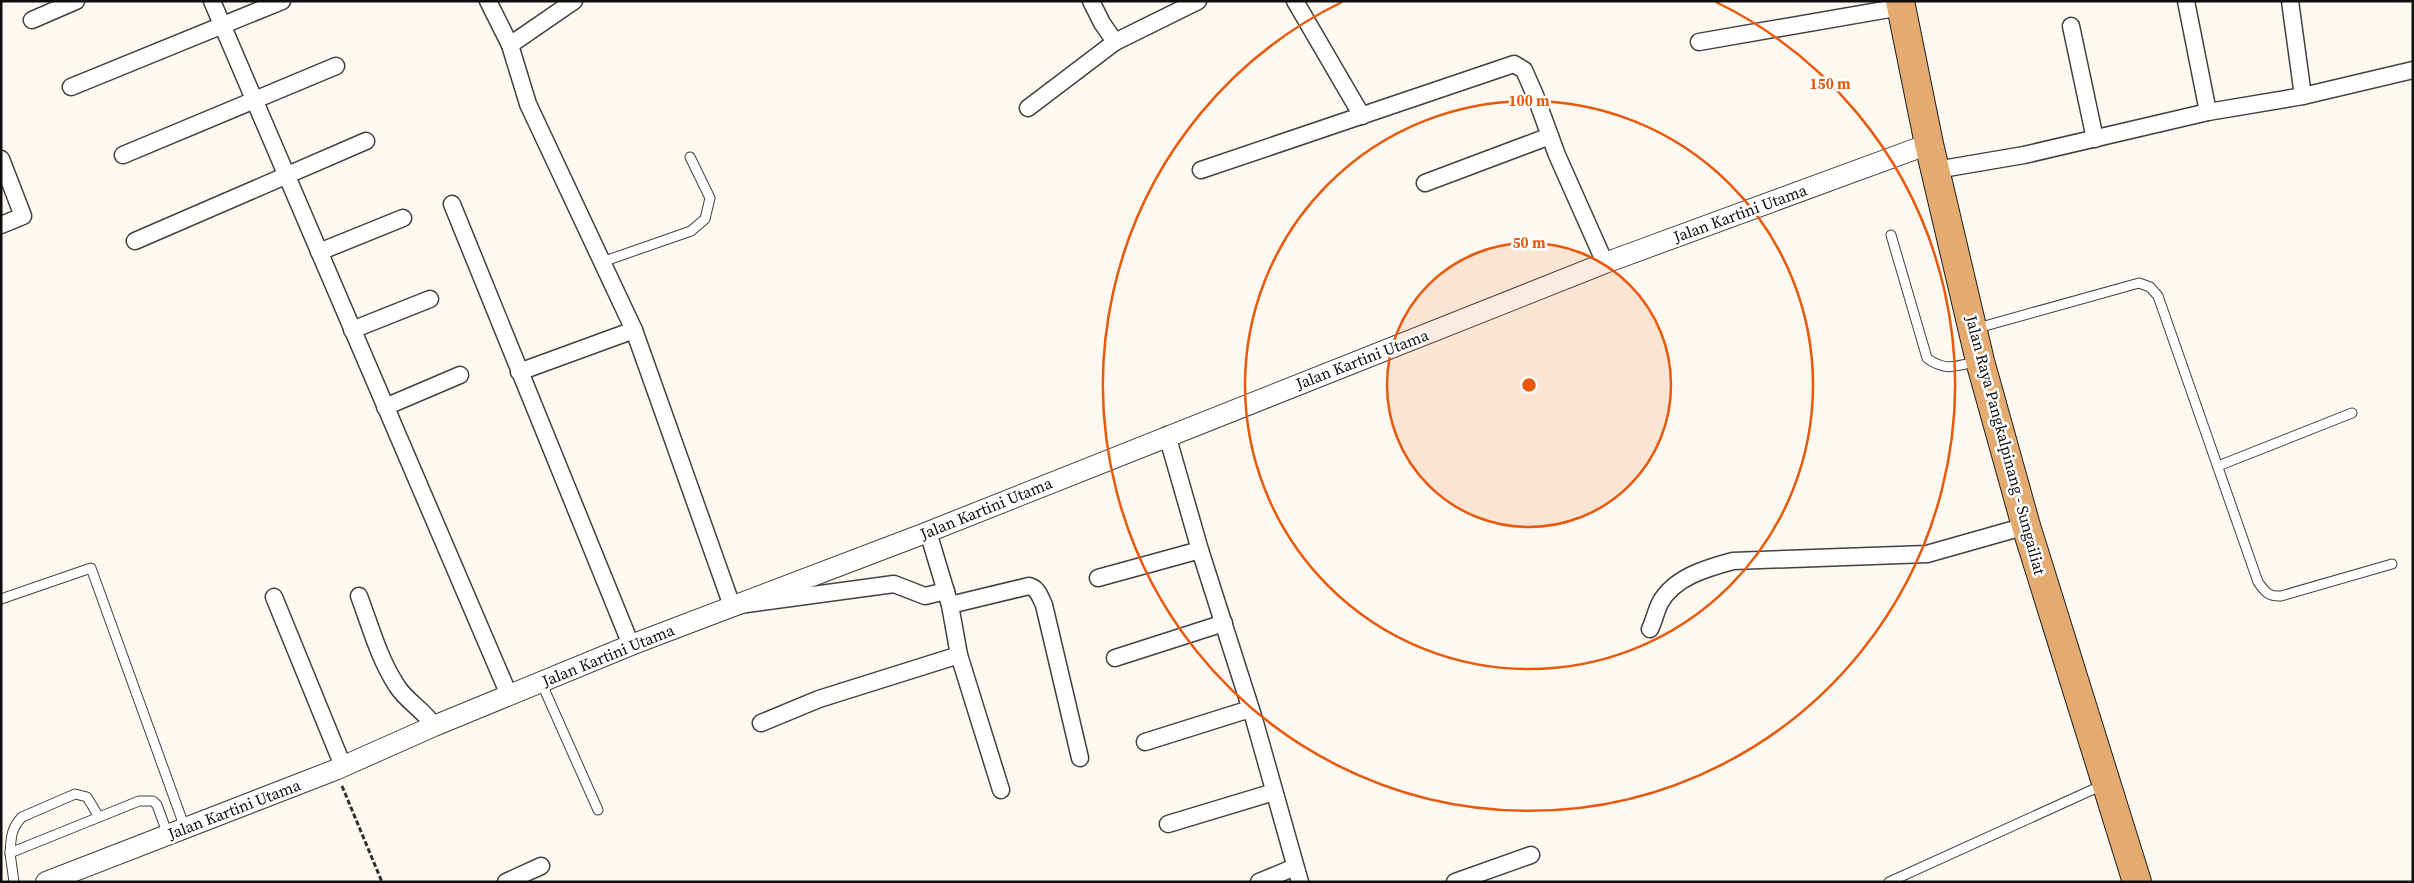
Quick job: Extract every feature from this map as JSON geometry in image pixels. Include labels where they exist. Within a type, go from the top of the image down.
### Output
[{"type":"highway","name":"Jalan Raya Pangkalpinang - Sungailiat","points":[[1900,4],[1980,361],[2026,526],[2137,882]]},
{"type":"street","points":[[32,20],[76,1]]},
{"type":"street","points":[[212,1],[508,695]]},
{"type":"street","points":[[71,87],[282,1]]},
{"type":"street","points":[[488,1],[510,45],[528,104],[634,330],[732,606],[894,584],[925,596],[948,598],[1029,586],[1034,587],[1044,605],[1080,758]]},
{"type":"street","points":[[510,45],[574,1]]},
{"type":"street","points":[[1091,1],[1102,23],[1115,42]]},
{"type":"street","points":[[1028,108],[1115,42],[1198,1]]},
{"type":"street","points":[[1295,1],[1362,116]]},
{"type":"street","points":[[2186,1],[2208,112]]},
{"type":"street","points":[[2290,1],[2303,96]]},
{"type":"street","points":[[1699,42],[1900,4]]},
{"type":"street","points":[[2072,26],[2095,139]]},
{"type":"street","points":[[1201,170],[1503,66],[1514,64],[1521,66],[1524,70],[1550,136],[1605,263]]},
{"type":"street","points":[[123,155],[336,66]]},
{"type":"street","points":[[1933,157],[2024,155],[2208,112],[2303,96],[2413,70]]},
{"type":"street","points":[[1424,183],[1550,136]]},
{"type":"street","points":[[135,241],[366,141]]},
{"type":"street","name":"Jalan Kartini Utama","points":[[46,882],[339,768],[434,726],[631,645],[928,532],[1167,435],[1605,263],[1933,157]]},
{"type":"street","points":[[1,159],[23,216],[1,224]]},
{"type":"street","points":[[452,204],[631,645]]},
{"type":"street","points":[[319,252],[403,218]]},
{"type":"street","points":[[352,330],[430,299]]},
{"type":"street","points":[[520,372],[634,330]]},
{"type":"street","points":[[385,406],[460,374]]},
{"type":"street","points":[[1167,435],[1298,874],[1259,882]]},
{"type":"street","points":[[1650,629],[1661,602],[1674,586],[1709,567],[1733,561],[1927,554],[2026,526]]},
{"type":"street","points":[[928,532],[948,598],[959,655],[1001,790]]},
{"type":"street","points":[[1098,578],[1200,550]]},
{"type":"street","points":[[359,596],[379,650],[397,687],[427,715],[434,726]]},
{"type":"street","points":[[274,597],[339,768]]},
{"type":"street","points":[[1115,658],[1224,623]]},
{"type":"street","points":[[761,723],[819,699],[959,655]]},
{"type":"street","points":[[1145,742],[1250,708]]},
{"type":"street","points":[[1168,824],[1274,792]]},
{"type":"street","points":[[1454,882],[1531,855]]},
{"type":"street","points":[[506,882],[541,866]]},
{"type":"lane","points":[[602,262],[691,230],[705,219],[710,198],[690,157]]},
{"type":"lane","points":[[1892,235],[1927,358],[1937,366],[1947,368],[1980,361]]},
{"type":"lane","points":[[1974,329],[2139,284],[2150,288],[2158,296],[2258,582],[2266,593],[2272,597],[2281,596],[2392,564]]},
{"type":"lane","points":[[2218,466],[2352,413]]},
{"type":"lane","points":[[1,600],[91,568],[176,831]]},
{"type":"lane","points":[[541,682],[598,810]]},
{"type":"lane","points":[[1889,882],[2105,784]]},
{"type":"lane","points":[[14,882],[10,853],[12,831],[15,824],[22,817],[75,794],[87,797],[99,817]]},
{"type":"lane","points":[[10,853],[139,801],[153,801],[176,831]]},
{"type":"path","points":[[339,768],[382,882]]}]
